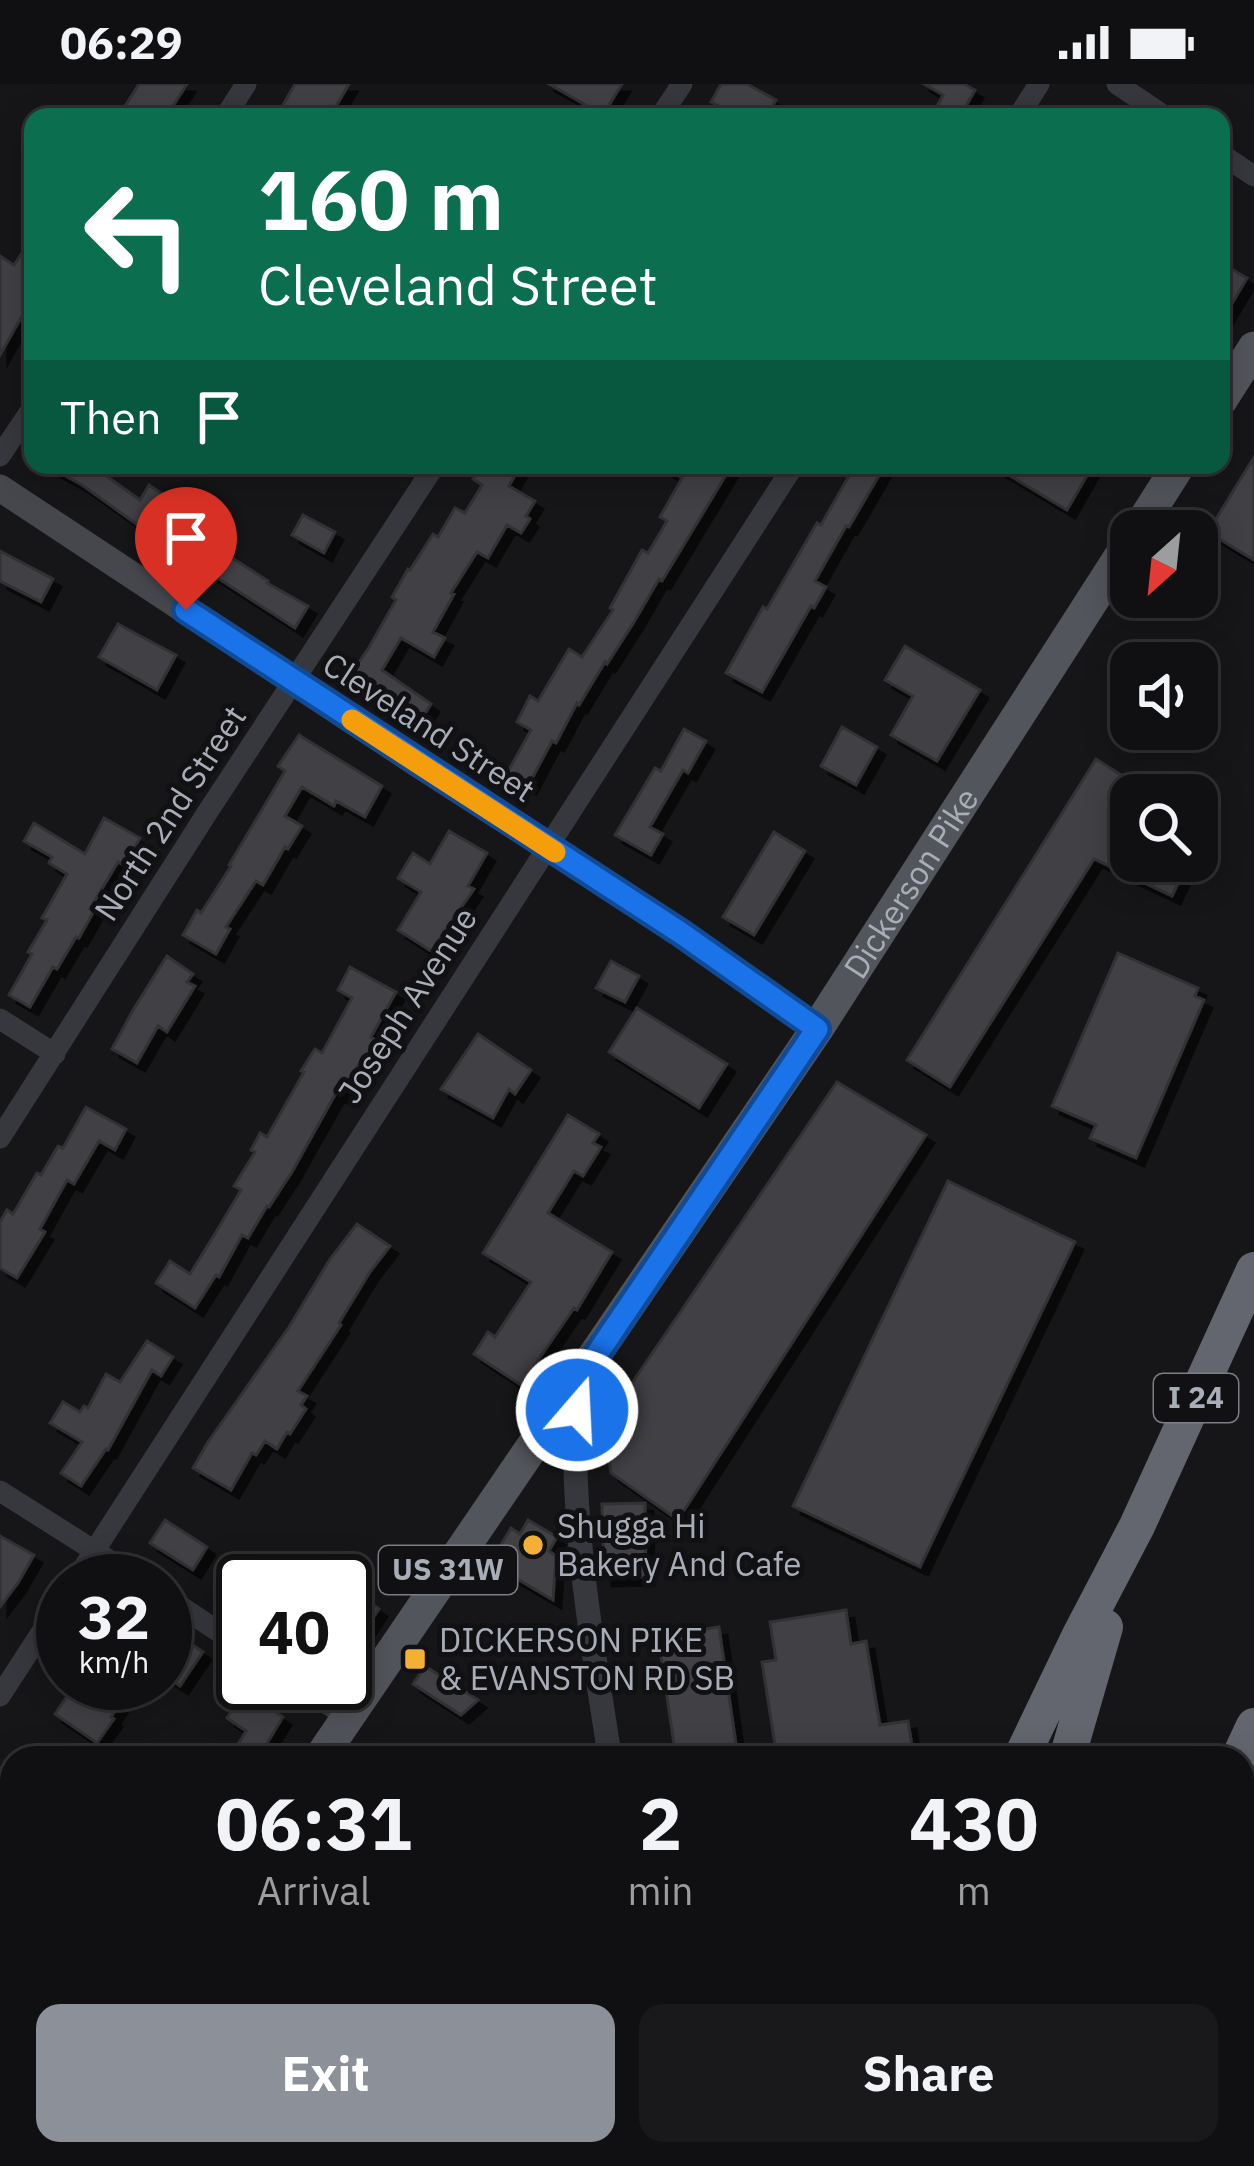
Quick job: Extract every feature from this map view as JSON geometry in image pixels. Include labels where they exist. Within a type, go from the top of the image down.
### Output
[{"type":"highway","name":"I 24","points":[[1027,1746],[1137,1526],[1254,1270]]},
{"type":"highway","points":[[1070,1746],[1137,1526]]},
{"type":"main road","points":[[1230,386],[1254,348]]},
{"type":"main road","points":[[1150,510],[1173,474]]},
{"type":"main road","name":"Cleveland Street","points":[[0,488],[681,933],[817,1029]]},
{"type":"main road","name":"Dickerson Pike","points":[[328,1746],[817,1029],[1110,573]]},
{"type":"street","points":[[1117,84],[1153,108]]},
{"type":"street","points":[[0,456],[24,420]]},
{"type":"street","name":"North 2nd Street","points":[[0,1138],[429,474]]},
{"type":"street","name":"Joseph Avenue","points":[[92,1554],[788,474]]},
{"type":"street","points":[[0,1018],[55,1054]]},
{"type":"street","points":[[578,1382],[577,1504],[586,1604],[608,1746]]},
{"type":"street","points":[[0,1491],[101,1554]]},
{"type":"street","points":[[0,1696],[36,1641]]},
{"type":"street","points":[[336,1710],[346,1717]]},
{"type":"building","points":[[139,84],[187,84],[172,108],[124,108]]},
{"type":"building","points":[[295,84],[349,84],[335,108],[281,108]]},
{"type":"building","points":[[549,84],[622,84],[607,108],[591,108]]},
{"type":"building","points":[[721,84],[747,84],[776,100],[771,108],[722,108],[711,102]]},
{"type":"building","points":[[924,84],[964,84],[975,90],[965,108],[936,108],[943,95]]},
{"type":"building","points":[[24,250],[24,313],[0,355],[0,256],[14,265]]},
{"type":"building","points":[[1230,268],[1247,278],[1230,307]]},
{"type":"building","points":[[1254,457],[1254,560],[1218,538],[1218,516]]},
{"type":"building","points":[[62,474],[104,474],[140,500],[149,485],[178,504],[156,538]]},
{"type":"building","points":[[476,474],[516,474],[509,486],[535,501],[521,533],[507,525],[488,558],[477,552],[433,632],[445,638],[434,657],[401,638],[382,670],[431,704],[419,724],[347,679],[396,600],[392,597],[408,569],[433,534],[438,537],[455,508],[465,513],[482,485],[473,479]]},
{"type":"building","points":[[675,474],[727,474],[662,581],[659,579],[577,703],[556,743],[552,741],[528,786],[506,775],[531,730],[517,722],[530,696],[538,701],[569,649],[582,657],[613,610],[642,550],[648,553],[667,521],[660,517],[682,478]]},
{"type":"building","points":[[850,474],[880,474],[815,581],[826,587],[762,692],[726,673],[763,607],[767,609],[817,523],[821,525]]},
{"type":"building","points":[[1007,474],[1088,474],[1067,510]]},
{"type":"building","points":[[303,515],[335,532],[324,553],[292,535]]},
{"type":"building","points":[[195,534],[308,606],[295,628],[182,555]]},
{"type":"building","points":[[0,551],[53,579],[41,602],[0,581]]},
{"type":"building","points":[[118,624],[176,655],[157,690],[99,657]]},
{"type":"building","points":[[905,646],[980,690],[937,761],[891,735],[913,696],[885,680]]},
{"type":"building","points":[[842,727],[877,747],[856,785],[821,766]]},
{"type":"building","points":[[684,729],[706,741],[650,827],[663,834],[651,855],[615,835],[655,768],[661,771]]},
{"type":"building","points":[[299,735],[382,786],[365,817],[302,787],[285,816],[302,826],[263,885],[256,881],[226,927],[230,929],[216,954],[183,935],[231,866],[285,771],[278,766]]},
{"type":"building","points":[[1096,759],[1120,774],[1110,774],[1110,867],[1094,859],[950,1087],[907,1060]]},
{"type":"building","points":[[104,818],[140,838],[125,866],[118,862],[79,938],[57,969],[53,967],[30,1007],[9,995],[67,874],[49,863],[52,857],[24,841],[34,823],[85,854]]},
{"type":"building","points":[[449,831],[487,853],[468,886],[474,889],[431,951],[398,930],[421,892],[398,878],[413,853],[430,864]]},
{"type":"building","points":[[774,832],[805,851],[754,935],[723,917]]},
{"type":"building","points":[[1142,882],[1179,882],[1172,896]]},
{"type":"building","points":[[1118,953],[1198,988],[1195,996],[1204,1000],[1136,1158],[1090,1138],[1096,1125],[1052,1106]]},
{"type":"building","points":[[167,956],[193,974],[187,982],[195,986],[167,1032],[158,1026],[137,1063],[112,1049]]},
{"type":"building","points":[[611,961],[639,976],[625,1002],[596,988]]},
{"type":"building","points":[[350,967],[396,992],[371,1037],[376,1040],[364,1062],[336,1093],[269,1207],[248,1238],[242,1235],[195,1308],[156,1283],[170,1261],[190,1274],[216,1232],[241,1190],[234,1186],[255,1152],[251,1150],[260,1133],[267,1137],[301,1071],[315,1049],[322,1053],[352,998],[338,990]]},
{"type":"building","points":[[637,1008],[727,1064],[699,1108],[609,1052]]},
{"type":"building","points":[[478,1034],[531,1070],[515,1094],[509,1089],[493,1118],[441,1089]]},
{"type":"building","points":[[837,1082],[926,1135],[678,1520],[611,1473],[604,1424]]},
{"type":"building","points":[[86,1107],[126,1129],[115,1150],[99,1141],[74,1184],[67,1180],[40,1229],[45,1232],[17,1278],[0,1268],[0,1222],[7,1210],[13,1214],[58,1146],[63,1148]]},
{"type":"building","points":[[568,1115],[599,1134],[593,1143],[601,1147],[583,1176],[574,1171],[548,1213],[612,1252],[577,1310],[574,1308],[521,1385],[474,1354],[488,1332],[495,1337],[531,1282],[483,1253]]},
{"type":"building","points":[[948,1181],[1075,1242],[920,1567],[793,1506]]},
{"type":"building","points":[[357,1224],[390,1246],[298,1391],[307,1396],[301,1405],[306,1409],[290,1434],[277,1449],[265,1441],[256,1455],[252,1453],[231,1490],[193,1468]]},
{"type":"building","points":[[147,1341],[173,1357],[161,1376],[152,1370],[108,1450],[81,1486],[61,1473],[82,1442],[50,1423],[63,1402],[80,1412],[88,1408],[106,1374],[120,1382]]},
{"type":"building","points":[[645,1503],[646,1577],[604,1578],[602,1504]]},
{"type":"building","points":[[165,1520],[207,1547],[193,1570],[192,1554],[168,1554],[150,1543]]},
{"type":"building","points":[[528,1520],[557,1537],[549,1551],[556,1556],[553,1600],[490,1563],[511,1528],[520,1534]]},
{"type":"building","points":[[0,1536],[34,1555],[0,1607]]},
{"type":"building","points":[[846,1610],[851,1644],[866,1641],[880,1725],[908,1721],[912,1746],[775,1746],[762,1662],[776,1660],[770,1622]]},
{"type":"building","points":[[719,1627],[736,1746],[674,1746],[658,1636]]},
{"type":"building","points":[[192,1644],[203,1652],[192,1668]]},
{"type":"building","points":[[425,1666],[478,1700],[461,1715],[413,1684]]},
{"type":"building","points":[[58,1710],[116,1710],[97,1743],[55,1714]]},
{"type":"building","points":[[232,1710],[272,1710],[283,1717],[265,1746],[237,1746],[246,1731],[227,1718]]},
{"type":"slow traffic","points":[[352,720],[555,852]]},
{"type":"place","name":"Shugga Hi Bakery And Cafe","points":[[533,1545]]},
{"type":"place","name":"DICKERSON PIKE & EVANSTON RD SB","points":[[415,1659]]},
{"type":"route","points":[[186,610],[681,933],[817,1029],[578,1382],[577,1410]]}]
